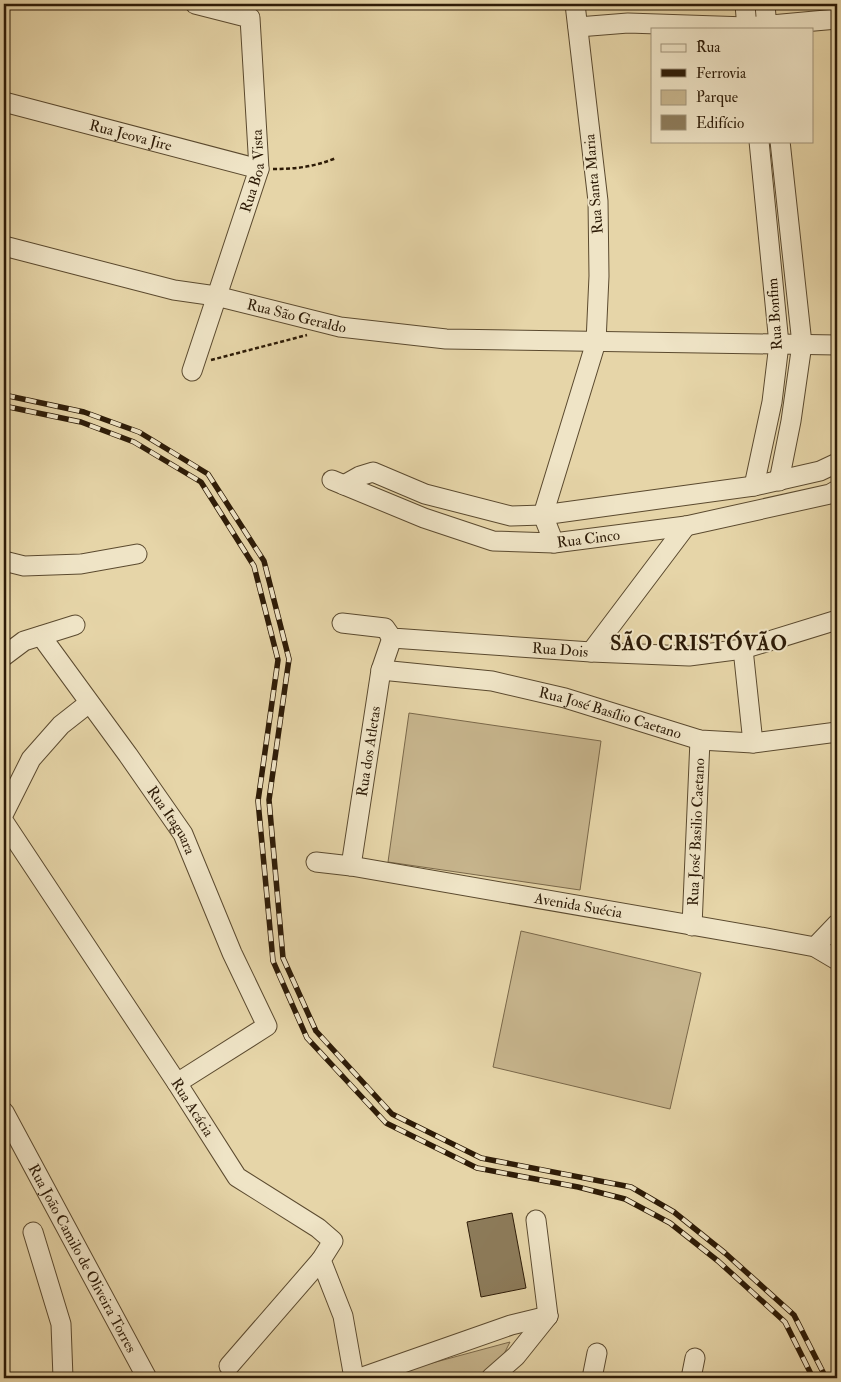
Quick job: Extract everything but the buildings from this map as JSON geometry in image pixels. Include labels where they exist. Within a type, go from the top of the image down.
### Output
[{"type":"street","name":"Rua Boa Vista","points":[[193,368],[259,169],[249,11],[195,4]]},
{"type":"street","name":"Rua Santa Maria","points":[[543,515],[596,342],[599,276],[598,201],[575,4]]},
{"type":"street","points":[[745,4],[747,28]]},
{"type":"street","points":[[765,4],[767,27]]},
{"type":"street","points":[[578,27],[628,23],[747,28],[837,19]]},
{"type":"street","name":"Rua Jeova Jire","points":[[4,102],[259,169]]},
{"type":"street","name":"Rua Bonfim","points":[[754,486],[772,402],[779,344],[759,142]]},
{"type":"street","name":"Rua Bonfim","points":[[779,481],[791,421],[802,344],[780,142]]},
{"type":"street","name":"Rua São Geraldo","points":[[4,246],[174,290],[216,296],[340,327],[446,339],[596,342]]},
{"type":"street","points":[[596,342],[670,341],[837,345]]},
{"type":"street","name":"Rua Cinco","points":[[837,463],[820,471],[754,486],[543,515],[512,516],[483,509],[425,494],[373,472],[338,482],[424,518],[493,540],[554,543],[686,526],[830,494],[837,490]]},
{"type":"street","points":[[543,515],[554,543]]},
{"type":"street","points":[[591,652],[686,526]]},
{"type":"street","points":[[9,565],[81,564],[137,554]]},
{"type":"street","name":"Rua Dois","points":[[342,623],[385,628],[392,638],[591,652],[689,656],[743,649],[837,620]]},
{"type":"street","points":[[4,656],[24,641],[75,625]]},
{"type":"street","name":"Rua Itaguara","points":[[41,636],[183,834],[232,953],[267,1026],[177,1082]]},
{"type":"street","name":"Rua dos Atletas","points":[[351,866],[381,670],[392,638]]},
{"type":"street","points":[[743,649],[754,744]]},
{"type":"street","name":"Rua José Basílio Caetano","points":[[381,670],[492,681],[565,698],[700,740],[754,744],[837,732]]},
{"type":"street","points":[[4,813],[31,759],[61,725],[89,703]]},
{"type":"street","name":"Rua José Basilio Caetano","points":[[692,926],[700,740]]},
{"type":"street","name":"Rua Acácia","points":[[4,822],[177,1082],[237,1177],[318,1228],[333,1241],[321,1260]]},
{"type":"street","name":"Avenida Suécia","points":[[316,862],[351,866],[815,947],[837,960]]},
{"type":"street","points":[[815,947],[837,924]]},
{"type":"street","name":"Rua João Camilo de Oliveira Torres","points":[[4,1112],[147,1378]]},
{"type":"street","points":[[491,1378],[516,1356],[548,1316],[536,1220]]},
{"type":"street","points":[[33,1232],[61,1324],[63,1378]]},
{"type":"street","points":[[230,1366],[321,1260],[343,1316],[354,1378]]},
{"type":"street","points":[[360,1378],[511,1325],[548,1316]]},
{"type":"street","points":[[511,1325],[518,1336],[519,1344],[516,1356]]},
{"type":"street","points":[[592,1378],[598,1353]]},
{"type":"street","points":[[691,1378],[695,1358]]},
{"type":"path","points":[[259,169],[298,169],[318,165],[336,158]]},
{"type":"path","points":[[193,368],[311,334]]},
{"type":"green space","points":[[409,713],[601,741],[580,890],[388,862]]},
{"type":"green space","points":[[521,931],[701,973],[670,1109],[493,1067]]},
{"type":"green space","points":[[510,1342],[500,1362],[481,1374],[469,1378],[410,1378],[395,1373]]},
{"type":"railway","points":[[4,395],[84,412],[139,432],[208,474],[264,561],[289,659],[269,800],[283,958],[316,1031],[392,1114],[481,1158],[631,1187],[674,1212],[725,1253],[794,1315],[826,1378]]},
{"type":"railway","points":[[4,406],[81,422],[134,442],[201,482],[254,566],[278,660],[258,801],[273,961],[307,1038],[386,1123],[477,1168],[578,1187],[625,1199],[670,1223],[718,1261],[785,1322],[813,1378]]},
{"type":"district","name":"SÃO CRISTÓVÃO","points":[[699,643]]}]
